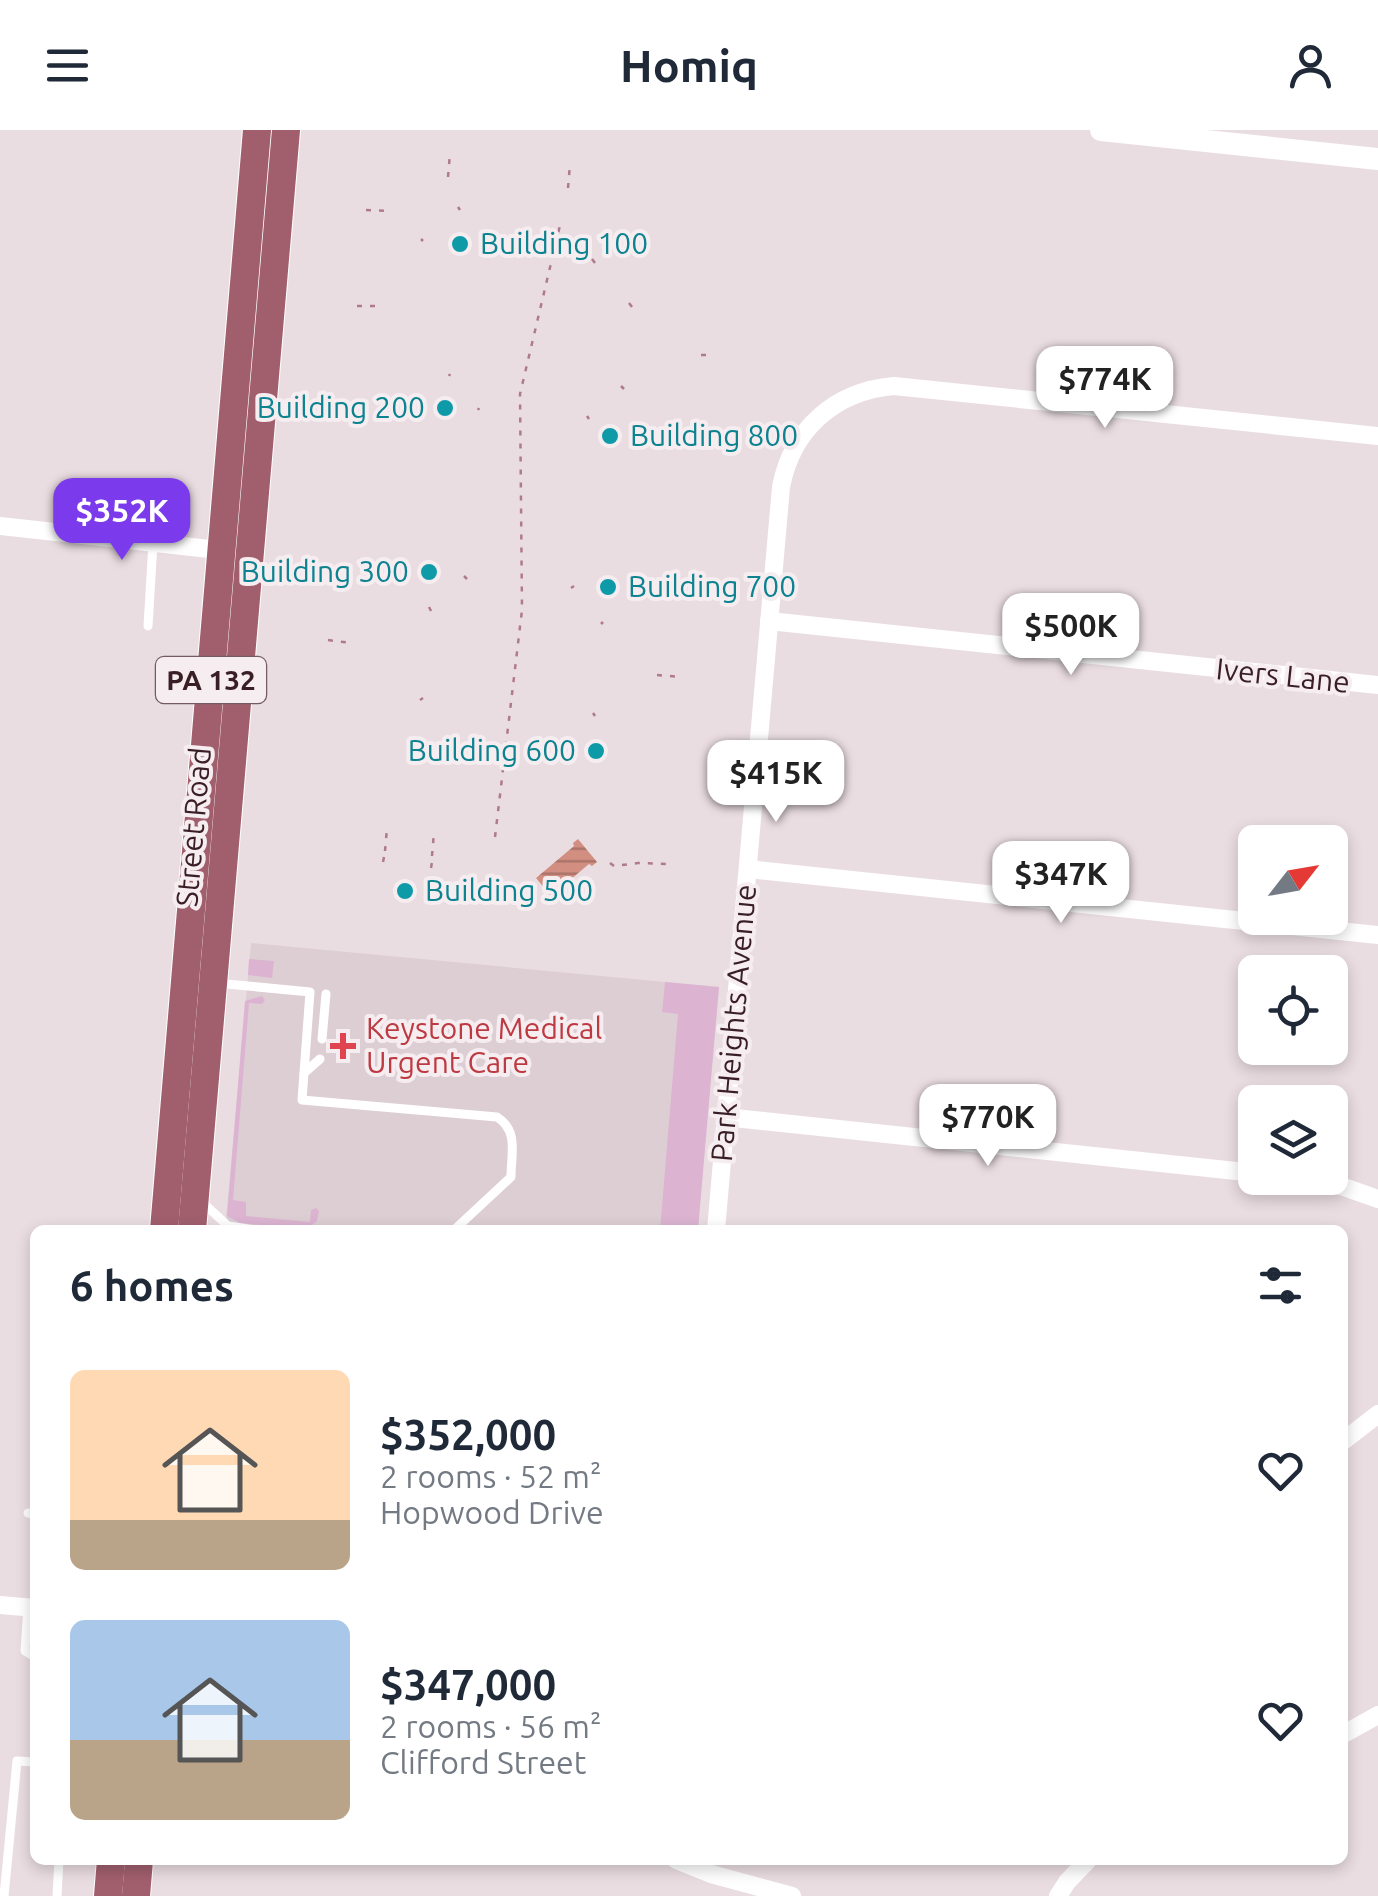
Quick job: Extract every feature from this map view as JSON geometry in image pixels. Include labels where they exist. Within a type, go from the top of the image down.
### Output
[{"type":"main road","name":"Street Road","points":[[181,1214],[222,550],[257,130]]},
{"type":"main road","name":"Street Road","points":[[181,1214],[213,983],[286,130]]},
{"type":"main road","points":[[108,1896],[111,1865]]},
{"type":"main road","points":[[136,1896],[139,1865]]},
{"type":"street","points":[[1101,130],[1222,136],[1378,159]]},
{"type":"street","name":"Park Heights Avenue","points":[[716,1225],[784,472],[801,437],[824,411],[856,393],[894,386],[1378,436]]},
{"type":"street","points":[[0,526],[250,555]]},
{"type":"street","name":"Ivers Lane","points":[[770,622],[1378,686]]},
{"type":"street","points":[[748,869],[1378,935]]},
{"type":"street","points":[[725,1117],[1238,1171]]},
{"type":"street","points":[[1348,1188],[1378,1199]]},
{"type":"street","points":[[1348,1437],[1378,1414]]},
{"type":"street","points":[[0,1605],[30,1608]]},
{"type":"street","points":[[1348,1732],[1378,1716]]},
{"type":"street","points":[[688,1865],[792,1896]]},
{"type":"street","points":[[1058,1896],[1083,1865]]},
{"type":"lane","points":[[148,626],[153,543]]},
{"type":"lane","points":[[213,983],[310,992],[302,1100],[497,1117],[504,1121],[512,1132],[510,1178],[459,1225]]},
{"type":"lane","points":[[322,1039],[326,994]]},
{"type":"lane","points":[[304,1073],[320,1059]]},
{"type":"lane","points":[[181,1214],[224,1225]]},
{"type":"lane","points":[[30,1614],[24,1651],[30,1654]]},
{"type":"lane","points":[[4,1896],[17,1761],[30,1762]]},
{"type":"lane","points":[[57,1896],[59,1865]]},
{"type":"path","points":[[448,177],[450,152]]},
{"type":"path","points":[[568,188],[570,164]]},
{"type":"path","points":[[366,210],[389,212]]},
{"type":"path","points":[[495,838],[522,610],[520,394],[561,222]]},
{"type":"path","points":[[358,306],[380,306]]},
{"type":"path","points":[[701,356],[711,355]]},
{"type":"path","points":[[328,640],[352,643]]},
{"type":"path","points":[[656,674],[682,677]]},
{"type":"path","points":[[385,851],[387,828]]},
{"type":"path","points":[[431,868],[434,832]]},
{"type":"path","points":[[610,863],[666,864]]},
{"type":"shaded area","points":[[578,839],[597,862],[589,864],[551,896],[536,878]]},
{"type":"shaded area","points":[[251,943],[719,987],[697,1225],[225,1225]]},
{"type":"shaded area","points":[[249,959],[274,961],[272,978],[248,975]]},
{"type":"shaded area","points":[[665,982],[719,987],[698,1225],[660,1225],[678,1014],[662,1012]]},
{"type":"shaded area","points":[[262,996],[265,1000],[262,1004],[249,1003],[233,1200],[246,1202],[246,1216],[310,1222],[311,1210],[316,1208],[317,1221],[312,1225],[240,1223],[227,1216],[245,1001]]},
{"type":"place","name":"Building 100","points":[[460,244]]},
{"type":"place","name":"Building 200","points":[[445,408]]},
{"type":"place","name":"Building 800","points":[[610,436]]},
{"type":"place","name":"Building 300","points":[[429,572]]},
{"type":"place","name":"Building 700","points":[[608,587]]},
{"type":"place","name":"Building 600","points":[[596,751]]},
{"type":"place","name":"Building 500","points":[[405,891]]},
{"type":"place","name":"Keystone Medical Urgent Care","points":[[343,1046]]}]
